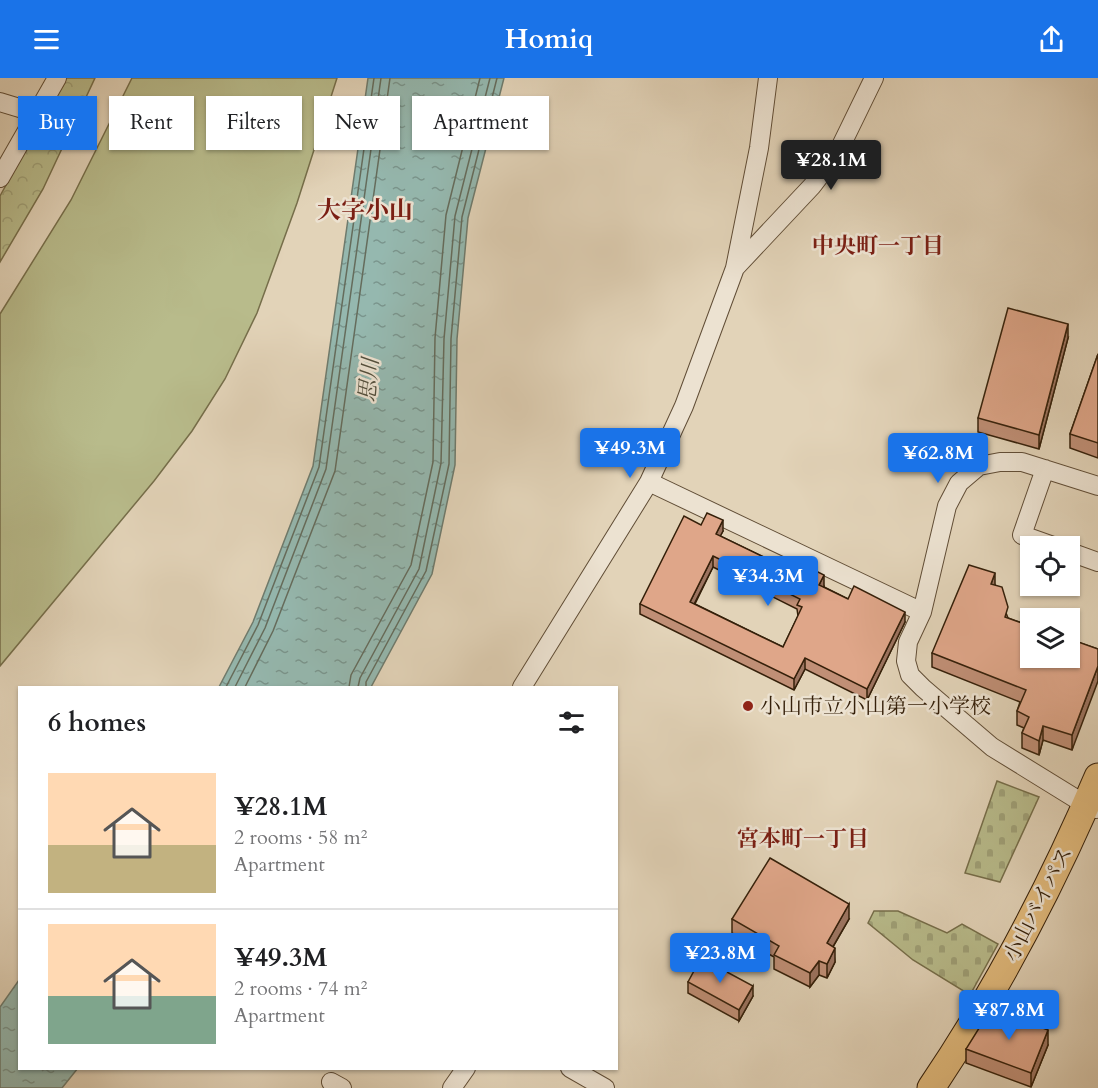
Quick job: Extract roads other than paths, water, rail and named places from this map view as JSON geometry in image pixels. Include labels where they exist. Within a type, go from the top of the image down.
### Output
[{"type":"highway","name":"小山バイパス","points":[[931,1088],[987,1003],[1092,808],[1098,777]]},
{"type":"street","points":[[46,96],[57,78]]},
{"type":"street","points":[[523,686],[649,482],[684,406],[735,268],[759,148],[768,78]]},
{"type":"street","points":[[735,268],[812,186],[838,152],[874,78]]},
{"type":"street","points":[[0,102],[18,107]]},
{"type":"street","points":[[0,178],[18,145]]},
{"type":"street","points":[[1092,808],[992,747],[910,675],[906,661],[909,642],[922,612],[947,506],[958,483],[979,466],[1000,462],[1022,462],[1098,486]]},
{"type":"street","points":[[1025,536],[1022,535],[1045,470]]},
{"type":"street","points":[[649,482],[922,612]]},
{"type":"street","points":[[1080,556],[1098,562]]},
{"type":"street","points":[[452,1088],[465,1070]]},
{"type":"street","points":[[574,1070],[605,1088]]},
{"type":"water","name":"思川","points":[[368,78],[504,78],[499,96],[412,96],[412,150],[485,150],[468,218],[457,339],[455,465],[432,574],[372,686],[220,686],[253,622],[313,466],[358,150],[400,150],[400,96],[365,96]]},
{"type":"water","points":[[18,981],[18,1070],[76,1070],[62,1088],[0,1088],[0,1007]]},
{"type":"place","name":"小山市立小山第一小学校","points":[[748,706]]},
{"type":"district","name":"大字小山","points":[[365,210]]},
{"type":"district","name":"中央町一丁目","points":[[878,245]]},
{"type":"district","name":"宮本町一丁目","points":[[803,838]]}]
